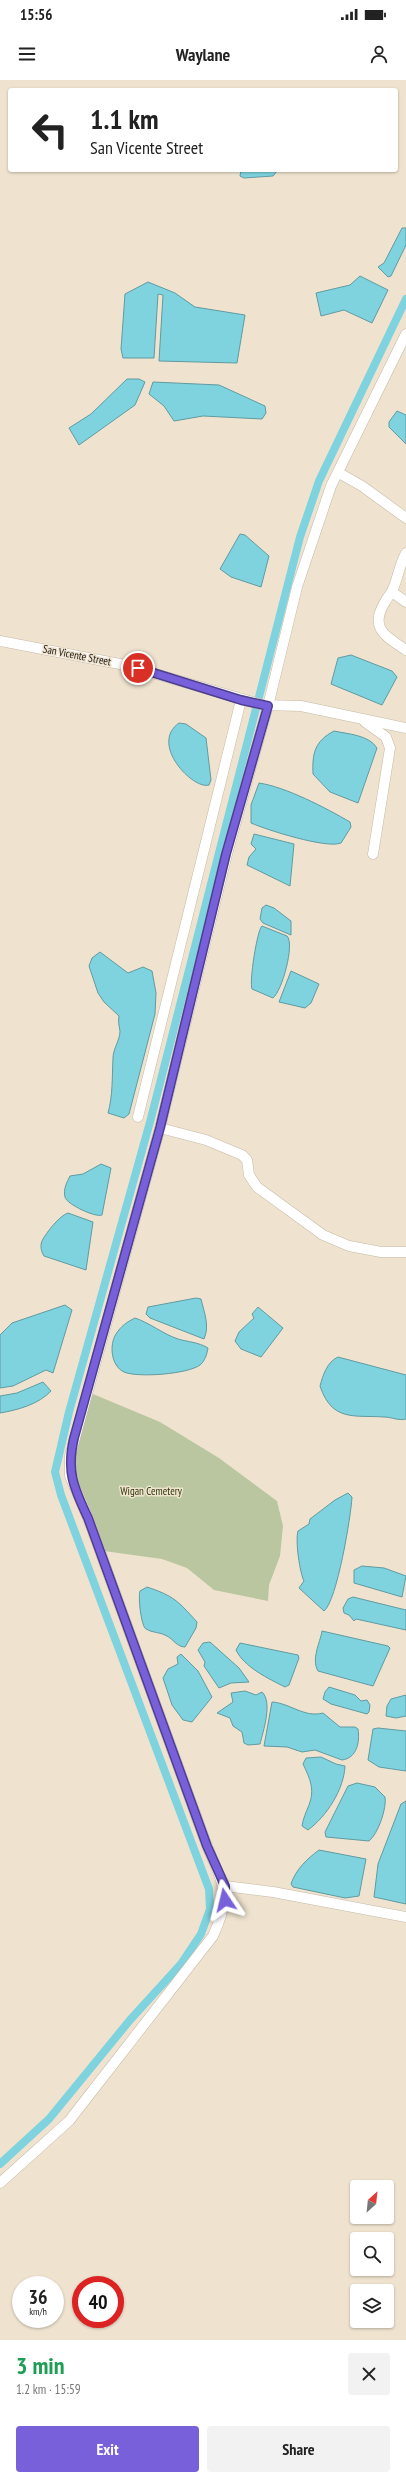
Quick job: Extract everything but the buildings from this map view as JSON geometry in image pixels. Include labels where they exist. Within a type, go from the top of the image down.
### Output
[{"type":"street","points":[[0,2183],[69,2121],[196,1959],[212,1936],[220,1920],[225,1900],[225,1886],[207,1846],[91,1526],[70,1476],[69,1466],[74,1438],[160,1128],[226,854],[297,587],[323,506],[406,334]]},
{"type":"street","points":[[339,473],[362,486],[406,518]]},
{"type":"street","points":[[406,553],[392,592],[380,612],[380,629],[387,638],[406,650]]},
{"type":"street","points":[[392,592],[406,602]]},
{"type":"street","name":"San Vicente Street","points":[[0,641],[125,665],[266,706],[301,706],[351,715],[361,720]]},
{"type":"street","points":[[138,1117],[245,701]]},
{"type":"street","points":[[361,720],[406,728]]},
{"type":"street","points":[[361,720],[386,737],[390,748],[373,854]]},
{"type":"street","points":[[160,1128],[206,1140],[242,1155],[247,1160],[249,1175],[256,1187],[323,1235],[338,1243],[381,1252],[406,1252]]},
{"type":"street","points":[[225,1886],[273,1892],[406,1917]]},
{"type":"green space","name":"Wigan Cemetery","points":[[93,1394],[160,1422],[219,1458],[277,1501],[283,1526],[280,1556],[269,1585],[268,1601],[214,1590],[187,1568],[162,1559],[104,1551],[77,1479],[74,1460],[79,1435]]},
{"type":"water","points":[[241,172],[276,172],[273,176],[244,178],[240,176]]},
{"type":"water","points":[[402,228],[406,228],[406,245],[391,276],[388,277],[378,267],[384,263]]},
{"type":"water","points":[[360,276],[388,290],[372,323],[344,310],[321,316],[316,293],[350,285]]},
{"type":"water","points":[[148,282],[175,293],[195,307],[245,315],[237,363],[159,361],[163,295],[158,294],[154,358],[123,358],[121,349],[125,294]]},
{"type":"water","points":[[127,379],[139,379],[145,382],[135,405],[79,445],[69,428],[91,414]]},
{"type":"water","points":[[153,382],[219,385],[265,406],[266,413],[262,419],[203,416],[174,421],[164,406],[149,394]]},
{"type":"water","points":[[397,411],[406,415],[406,444],[389,427],[389,422]]},
{"type":"water","points":[[240,534],[245,535],[269,556],[261,587],[231,577],[220,569]]},
{"type":"water","points":[[351,655],[392,671],[397,677],[382,705],[331,684],[338,658]]},
{"type":"water","points":[[179,723],[186,724],[206,738],[211,780],[209,785],[202,785],[193,780],[177,764],[171,753],[169,742],[171,732]]},
{"type":"water","points":[[334,731],[364,738],[369,740],[377,748],[358,803],[330,792],[313,774],[313,760],[316,748],[323,739]]},
{"type":"water","points":[[259,783],[293,793],[350,822],[351,827],[341,843],[334,844],[297,838],[251,823],[251,805]]},
{"type":"water","points":[[254,834],[294,844],[290,886],[247,865],[249,857],[256,849],[251,844]]},
{"type":"water","points":[[266,905],[274,908],[291,921],[291,935],[263,923],[260,919],[262,908]]},
{"type":"water","points":[[262,926],[287,936],[289,941],[286,967],[277,994],[273,998],[252,989],[251,985],[254,957]]},
{"type":"water","points":[[100,952],[128,973],[143,967],[152,971],[156,993],[155,1014],[129,1114],[124,1118],[108,1113],[112,1093],[113,1055],[120,1031],[119,1016],[104,1002],[98,993],[89,966],[92,958]]},
{"type":"water","points":[[291,971],[319,984],[311,1003],[305,1008],[279,1002]]},
{"type":"water","points":[[101,1164],[111,1168],[102,1215],[99,1215],[88,1212],[70,1203],[65,1197],[65,1191],[70,1176],[83,1174]]},
{"type":"water","points":[[68,1213],[93,1222],[86,1270],[44,1256],[41,1247],[42,1241],[53,1225]]},
{"type":"water","points":[[196,1298],[201,1299],[206,1319],[206,1334],[204,1339],[150,1318],[146,1314],[148,1307]]},
{"type":"water","points":[[65,1305],[72,1310],[53,1373],[46,1370],[13,1386],[0,1388],[0,1335],[12,1323]]},
{"type":"water","points":[[258,1307],[283,1328],[261,1357],[241,1349],[235,1341],[239,1332],[254,1318],[252,1314]]},
{"type":"water","points":[[135,1318],[172,1337],[197,1343],[208,1348],[203,1362],[194,1368],[174,1373],[140,1375],[124,1372],[116,1365],[112,1355],[112,1344],[120,1329]]},
{"type":"water","points":[[338,1357],[406,1375],[406,1419],[400,1420],[387,1417],[354,1416],[338,1411],[331,1406],[325,1398],[320,1386],[328,1365]]},
{"type":"water","points":[[43,1382],[51,1391],[46,1396],[28,1406],[0,1413],[0,1396],[17,1393]]},
{"type":"water","points":[[348,1493],[352,1497],[342,1557],[334,1592],[324,1611],[299,1588],[304,1581],[298,1557],[298,1531],[309,1524],[310,1519],[335,1500]]},
{"type":"water","points":[[362,1566],[384,1568],[406,1576],[402,1597],[354,1583],[354,1570]]},
{"type":"water","points":[[147,1587],[170,1596],[197,1622],[196,1628],[185,1647],[175,1643],[165,1635],[148,1630],[144,1627],[140,1611],[139,1594],[140,1591]]},
{"type":"water","points":[[353,1597],[406,1610],[406,1630],[356,1619],[354,1621],[349,1615],[344,1613],[343,1608],[348,1599]]},
{"type":"water","points":[[322,1631],[388,1646],[390,1648],[373,1686],[318,1671],[315,1661]]},
{"type":"water","points":[[210,1642],[239,1668],[249,1682],[231,1683],[219,1688],[204,1666],[205,1662],[198,1650],[203,1643]]},
{"type":"water","points":[[240,1643],[298,1655],[299,1658],[289,1685],[285,1687],[265,1676],[245,1662],[236,1650]]},
{"type":"water","points":[[181,1654],[198,1671],[212,1697],[192,1722],[183,1720],[172,1705],[163,1678],[168,1669],[178,1664],[177,1657]]},
{"type":"water","points":[[329,1687],[355,1695],[361,1701],[367,1700],[370,1705],[369,1712],[367,1714],[331,1704],[323,1699],[325,1692]]},
{"type":"water","points":[[245,1691],[256,1695],[262,1692],[267,1703],[265,1725],[260,1744],[248,1745],[244,1743],[242,1732],[233,1726],[230,1718],[217,1713],[233,1702],[231,1693]]},
{"type":"water","points":[[406,1695],[406,1716],[396,1718],[386,1716],[387,1706],[391,1699]]},
{"type":"water","points":[[272,1702],[310,1714],[323,1713],[340,1727],[355,1727],[358,1729],[358,1744],[354,1753],[347,1759],[342,1760],[315,1750],[302,1752],[287,1747],[264,1746]]},
{"type":"water","points":[[378,1728],[406,1731],[406,1771],[379,1767],[368,1760],[373,1729]]},
{"type":"water","points":[[321,1757],[336,1764],[345,1766],[344,1775],[338,1793],[328,1810],[308,1830],[302,1826],[311,1799],[312,1789],[310,1779],[303,1764],[306,1758]]},
{"type":"water","points":[[357,1783],[375,1787],[385,1797],[385,1808],[376,1833],[369,1841],[326,1837],[325,1832],[348,1786]]},
{"type":"water","points":[[406,1801],[406,1904],[374,1897],[378,1864],[401,1804]]},
{"type":"water","points":[[319,1850],[366,1859],[359,1896],[345,1898],[293,1887],[291,1884],[299,1869]]},
{"type":"waterway","points":[[0,2164],[49,2119],[130,2020],[181,1964],[201,1934],[210,1909],[209,1889],[61,1495],[55,1472],[69,1412],[150,1122],[300,537],[319,481],[406,299]]},
{"type":"route","points":[[138,668],[241,700],[268,706],[226,854],[160,1128],[74,1438],[69,1466],[70,1476],[88,1518],[207,1846],[225,1886],[225,1900]]}]
